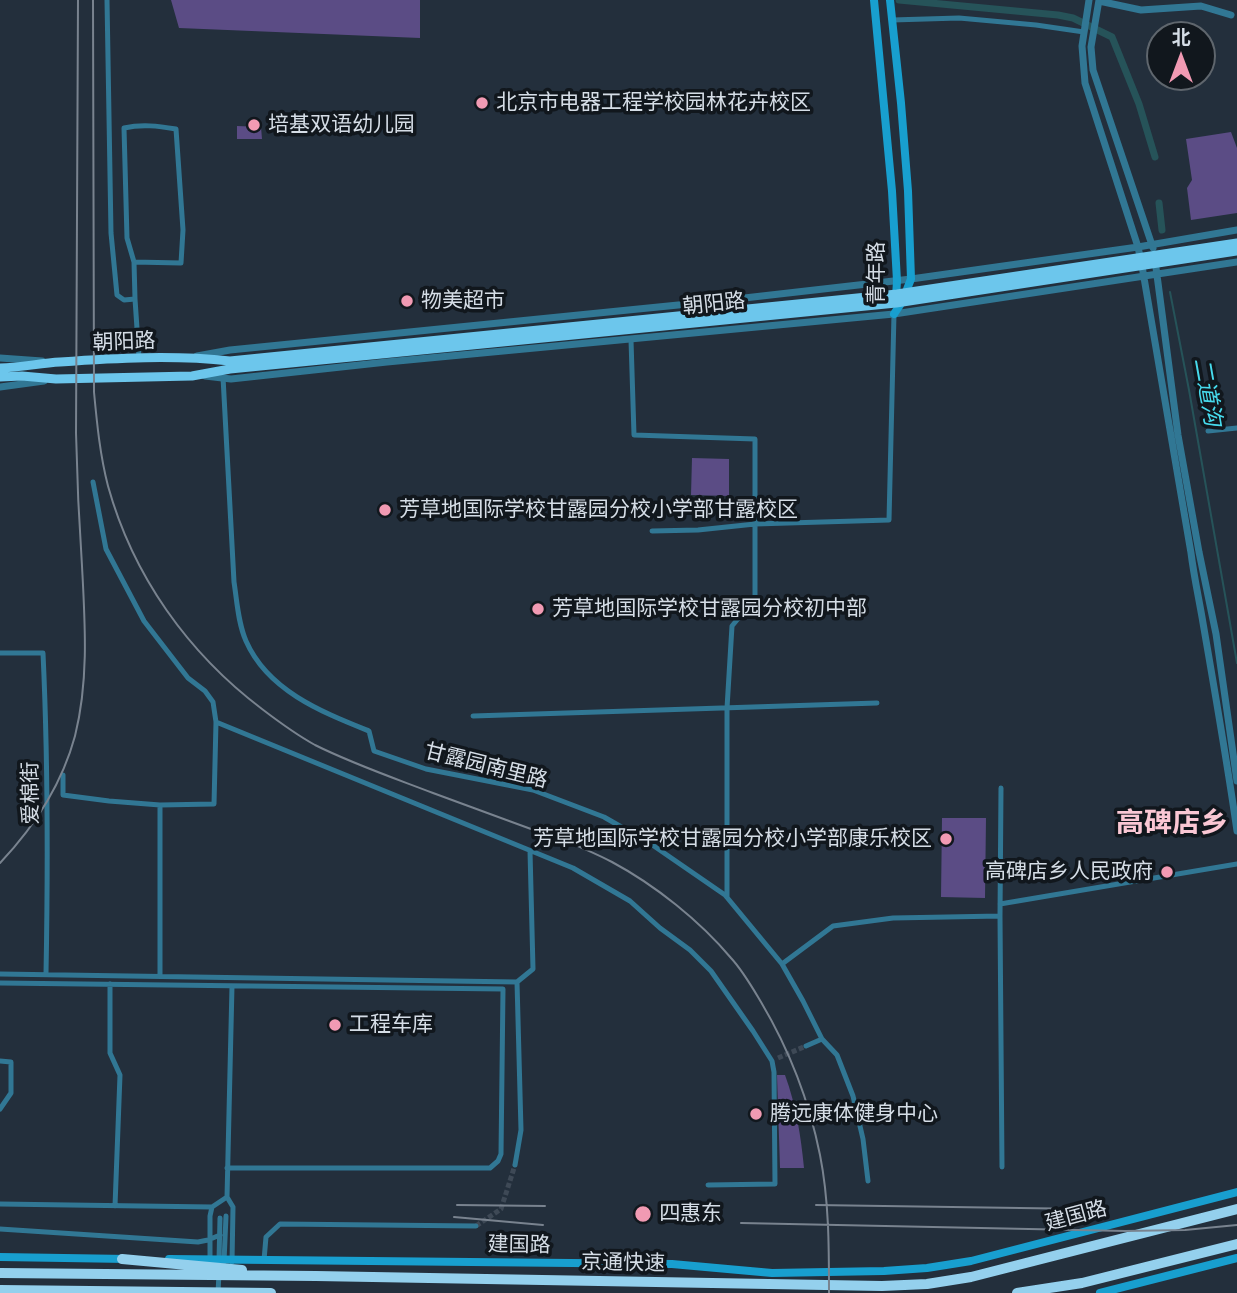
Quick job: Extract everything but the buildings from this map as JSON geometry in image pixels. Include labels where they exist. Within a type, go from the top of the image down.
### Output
[{"type":"highway","name":"朝阳路","points":[[0,377],[57,379],[192,376],[230,369],[900,298],[1142,267],[1155,260],[1237,243]]},
{"type":"highway","name":"朝阳路","points":[[1155,260],[1237,251]]},
{"type":"highway","name":"朝阳路","points":[[0,368],[22,368],[57,362],[193,357],[230,361],[326,360]]},
{"type":"highway","name":"京通快速","points":[[0,1273],[882,1286],[927,1284],[1021,1265],[1237,1209]]},
{"type":"highway","points":[[1017,1293],[1082,1283],[1237,1244]]},
{"type":"highway","points":[[122,1259],[316,1276]]},
{"type":"highway","points":[[0,1290],[271,1293]]},
{"type":"main road","name":"青年路","points":[[874,0],[900,298]]},
{"type":"main road","name":"青年路","points":[[890,0],[908,191],[911,279],[894,314]]},
{"type":"main road","name":"建国路","points":[[0,1257],[672,1264],[772,1273],[884,1272],[971,1261],[1237,1192]]},
{"type":"main road","points":[[1100,1293],[1237,1258]]},
{"type":"main road","points":[[1054,1293],[1082,1283]]},
{"type":"street","points":[[107,0],[108,162],[113,269],[117,295],[124,300],[135,299]]},
{"type":"street","points":[[1089,0],[1082,59],[1085,83],[1138,247],[1186,499],[1216,635],[1237,777]]},
{"type":"street","points":[[1231,15],[1201,6],[1141,10],[1099,0],[1087,30],[1093,70],[1152,244],[1158,275],[1194,580],[1237,831]]},
{"type":"street","points":[[892,19],[959,18],[1087,30]]},
{"type":"street","points":[[134,262],[181,263],[183,230],[176,129],[137,125],[124,128],[127,238],[134,262],[139,359]]},
{"type":"street","name":"朝阳路","points":[[193,357],[230,350],[898,281],[1237,230]]},
{"type":"street","name":"朝阳路","points":[[192,376],[231,379],[326,360],[387,362],[894,314],[1142,267],[1158,275],[1237,262]]},
{"type":"street","points":[[652,531],[698,530],[755,524],[889,520],[894,314]]},
{"type":"street","points":[[631,340],[634,435],[755,439],[755,598],[732,626],[727,708],[727,897]]},
{"type":"street","points":[[324,341],[326,360]]},
{"type":"street","name":"朝阳路","points":[[0,358],[57,362]]},
{"type":"street","name":"甘露园南里路","points":[[223,377],[238,611],[246,640],[260,665],[295,697],[329,715],[369,731],[374,751],[426,769],[533,790],[604,817],[651,844],[727,897],[782,964],[822,1039],[837,1055],[853,1096],[863,1139],[868,1181]]},
{"type":"street","name":"朝阳路","points":[[0,387],[57,379]]},
{"type":"street","points":[[1208,430],[1237,428]]},
{"type":"street","points":[[63,775],[63,795],[109,802],[214,804],[216,722],[213,702],[205,691],[188,678],[144,621],[120,577],[106,549],[93,482]]},
{"type":"street","name":"爱棉街","points":[[0,653],[43,653],[48,845],[46,974]]},
{"type":"street","points":[[473,716],[877,703]]},
{"type":"street","points":[[216,722],[573,868],[630,901],[690,950],[718,981],[753,1031],[772,1061],[774,1072],[775,1185],[708,1185]]},
{"type":"street","points":[[1001,788],[1002,1167]]},
{"type":"street","points":[[160,805],[160,976]]},
{"type":"street","points":[[0,974],[517,982],[533,969],[530,851]]},
{"type":"street","points":[[1000,904],[1237,864]]},
{"type":"street","points":[[782,964],[833,926],[893,918],[1000,916]]},
{"type":"street","points":[[515,1165],[521,1130],[517,982]]},
{"type":"street","points":[[0,983],[503,989],[501,1154],[490,1168],[227,1168]]},
{"type":"street","points":[[110,984],[110,1052],[120,1076],[116,1206]]},
{"type":"street","points":[[232,986],[227,1168],[228,1197],[233,1208],[232,1293]]},
{"type":"street","points":[[806,1046],[822,1039]]},
{"type":"street","points":[[772,1061],[778,1058]]},
{"type":"street","points":[[0,1061],[10,1062],[11,1093],[0,1109]]},
{"type":"street","points":[[0,1204],[212,1207],[228,1197]]},
{"type":"street","points":[[209,1293],[212,1207]]},
{"type":"street","points":[[218,1293],[223,1217],[224,1293]]},
{"type":"street","points":[[264,1260],[266,1237],[280,1224],[477,1226]]},
{"type":"street","points":[[0,1229],[198,1242],[220,1235]]},
{"type":"shaded area","points":[[171,0],[420,0],[420,38],[179,28]]},
{"type":"shaded area","points":[[237,126],[261,127],[262,139],[237,139]]},
{"type":"shaded area","points":[[1231,132],[1237,148],[1237,213],[1191,220],[1187,188],[1192,180],[1186,139]]},
{"type":"shaded area","points":[[692,458],[729,459],[729,496],[691,495]]},
{"type":"shaded area","points":[[942,818],[986,818],[985,898],[941,897]]},
{"type":"shaded area","points":[[777,1075],[785,1075],[792,1098],[800,1132],[804,1168],[780,1168]]},
{"type":"waterway","name":"二道沟","points":[[899,0],[1058,15],[1073,18],[1112,37],[1139,104],[1155,157]]},
{"type":"waterway","name":"二道沟","points":[[1159,203],[1162,230]]},
{"type":"waterway","name":"二道沟","points":[[1170,292],[1237,663]]},
{"type":"tunnel","points":[[778,1058],[806,1046]]},
{"type":"tunnel","points":[[476,1226],[501,1209],[515,1165]]},
{"type":"railway","points":[[0,863],[35,820],[63,771],[75,736],[84,673],[85,630],[76,433],[78,0]]},
{"type":"railway","points":[[93,0],[95,404],[108,486],[132,551],[148,581],[187,638],[210,663],[262,709],[302,737],[359,765],[604,858],[660,893],[691,917],[719,944],[743,974],[771,1020],[790,1057],[804,1095],[820,1155],[825,1189],[829,1293]]},
{"type":"railway","points":[[457,1205],[545,1206]]},
{"type":"railway","points":[[816,1205],[1088,1209]]},
{"type":"railway","points":[[454,1217],[543,1225]]},
{"type":"railway","points":[[741,1223],[1125,1231],[1185,1230],[1237,1225]]},
{"type":"place","name":"北京市电器工程学校园林花卉校区","points":[[482,103]]},
{"type":"place","name":"培基双语幼儿园","points":[[254,125]]},
{"type":"place","name":"物美超市","points":[[407,301]]},
{"type":"place","name":"芳草地国际学校甘露园分校小学部甘露校区","points":[[385,510]]},
{"type":"place","name":"芳草地国际学校甘露园分校初中部","points":[[538,609]]},
{"type":"place","name":"芳草地国际学校甘露园分校小学部康乐校区","points":[[946,839]]},
{"type":"place","name":"高碑店乡人民政府","points":[[1167,872]]},
{"type":"place","name":"工程车库","points":[[335,1025]]},
{"type":"place","name":"腾远康体健身中心","points":[[756,1114]]},
{"type":"place","name":"四惠东","points":[[643,1214]]},
{"type":"district","name":"高碑店乡","points":[[1172,824]]}]
